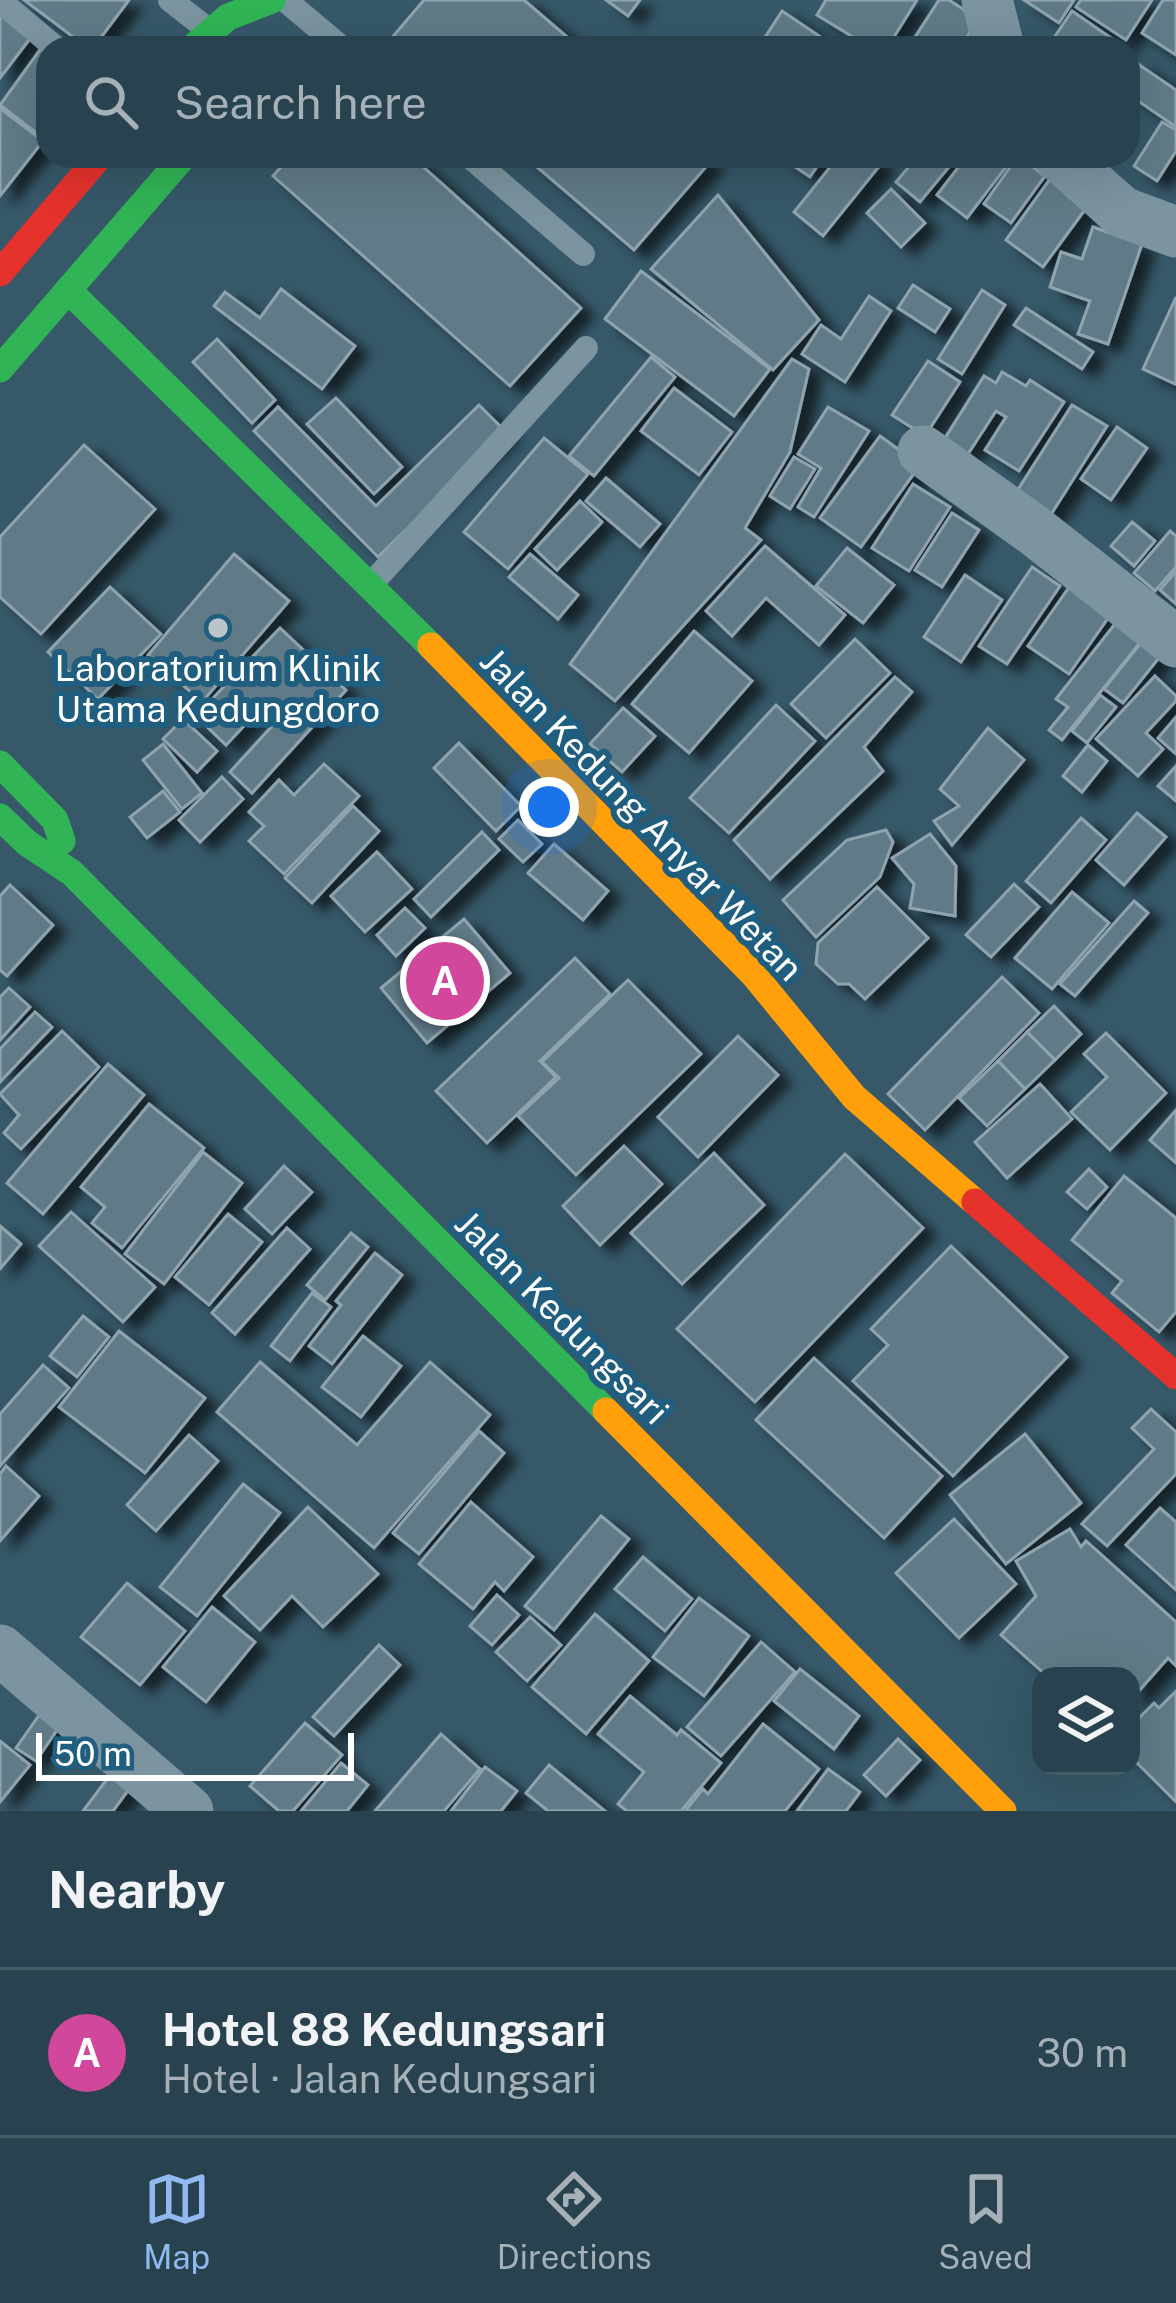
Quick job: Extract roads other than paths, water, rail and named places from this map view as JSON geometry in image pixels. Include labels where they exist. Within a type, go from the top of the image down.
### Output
[{"type":"street","points":[[987,0],[996,36]]},
{"type":"street","points":[[204,36],[233,12],[271,1],[272,36]]},
{"type":"street","points":[[0,273],[90,168]]},
{"type":"street","points":[[0,369],[174,168]]},
{"type":"street","points":[[1072,168],[1122,212],[1176,232]]},
{"type":"street","name":"Jalan Kedung Anyar Wetan","points":[[68,290],[371,584],[754,976],[854,1096],[1176,1376]]},
{"type":"street","points":[[923,451],[1035,531],[1176,642]]},
{"type":"street","name":"Jalan Kedungsari","points":[[0,764],[55,820],[72,873]]},
{"type":"street","name":"Jalan Kedungsari","points":[[0,817],[27,843],[72,873],[1004,1811]]},
{"type":"street","points":[[0,1650],[188,1811]]},
{"type":"lane","points":[[170,0],[198,36]]},
{"type":"lane","points":[[285,0],[328,36]]},
{"type":"lane","points":[[0,1],[42,36]]},
{"type":"lane","points":[[483,168],[584,254]]},
{"type":"lane","points":[[371,584],[586,348]]},
{"type":"place","name":"Laboratorium Klinik Utama Kedungdoro","points":[[218,628]]},
{"type":"place","name":"Hotel 88 Kedungsari","points":[[445,981]]}]
